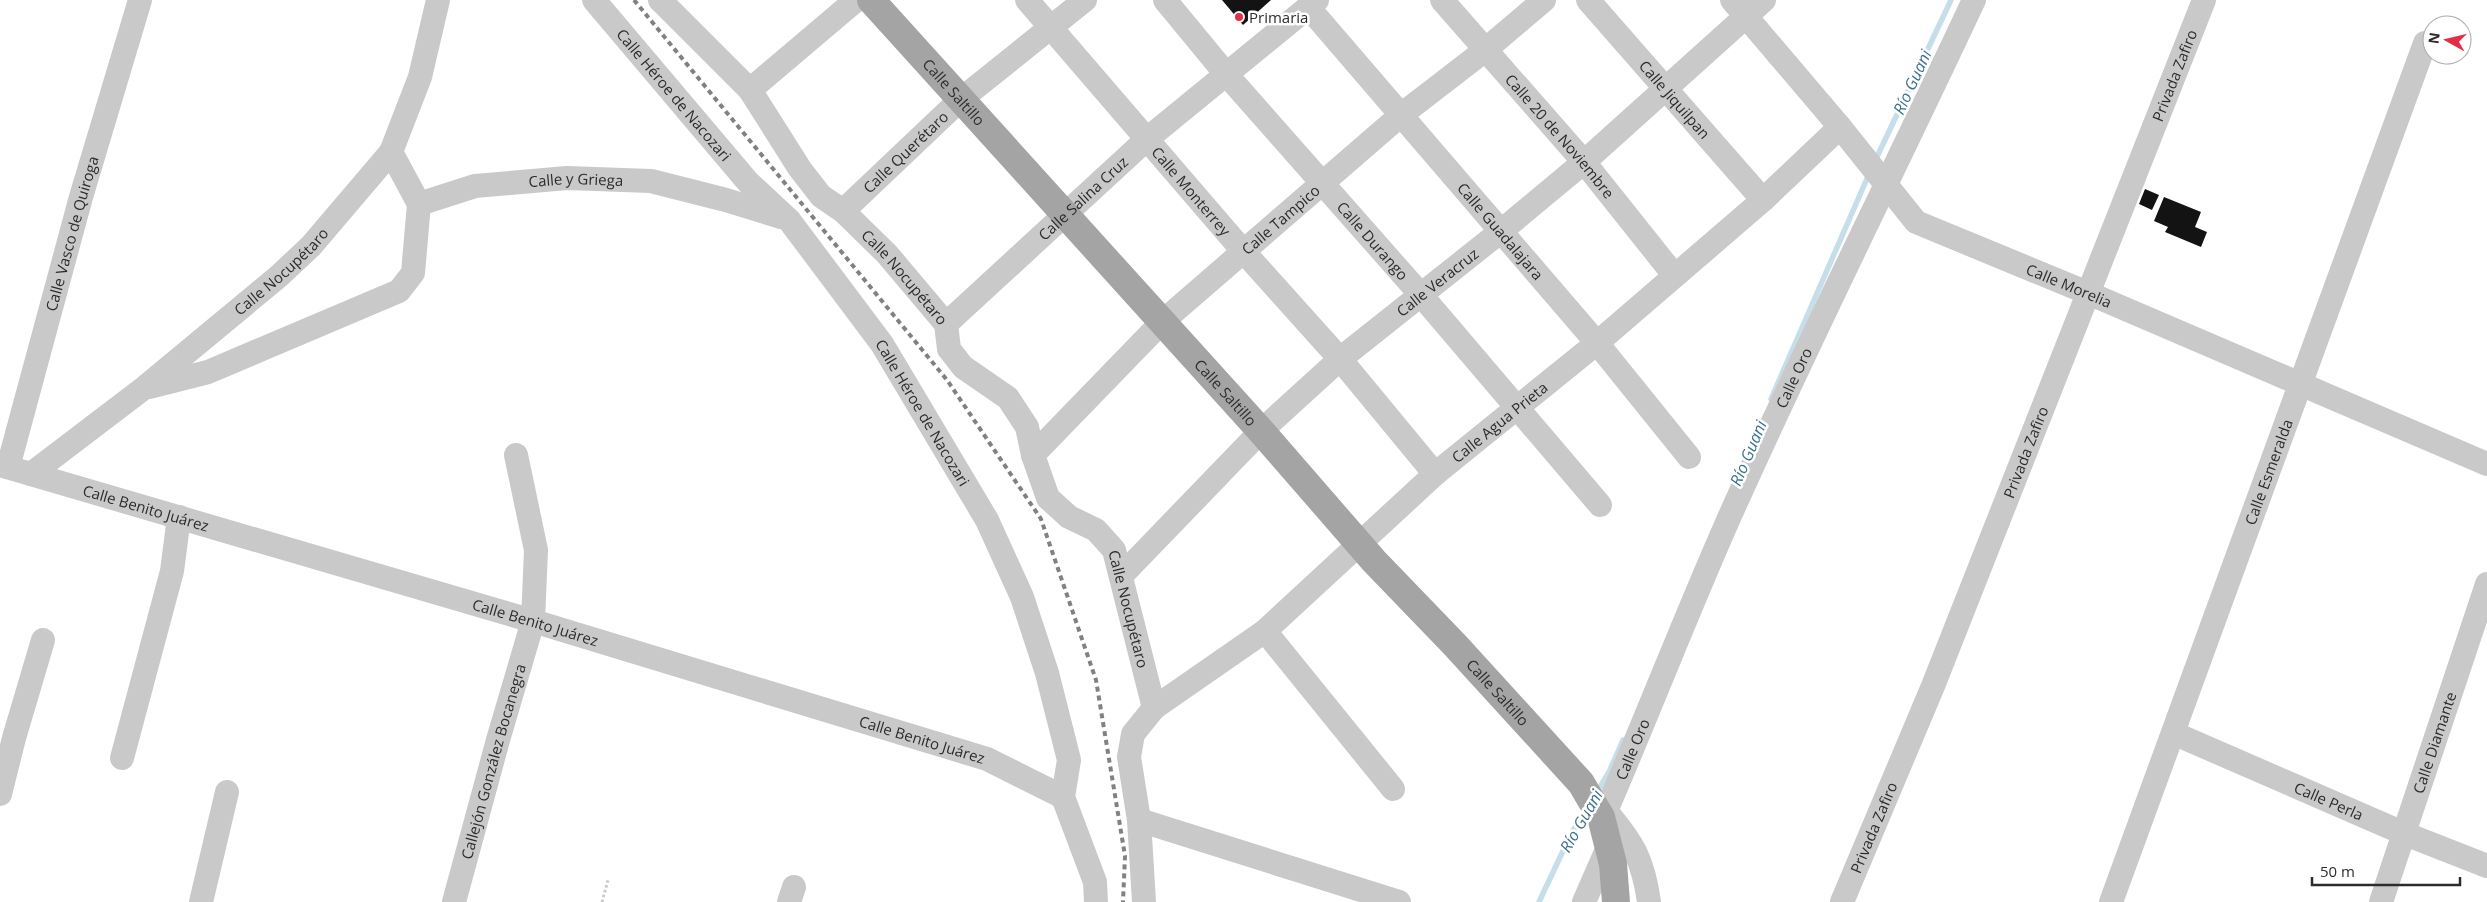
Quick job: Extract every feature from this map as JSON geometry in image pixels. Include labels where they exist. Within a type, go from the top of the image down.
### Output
[{"type":"main road","name":"Calle Saltillo","points":[[871,0],[1261,431],[1359,544],[1581,782],[1601,812],[1613,864],[1616,902]]},
{"type":"street","name":"Calle Vasco de Quiroga","points":[[4,466],[140,0]]},
{"type":"street","name":"Calle Nocupétaro","points":[[31,474],[144,388],[279,276],[311,246],[391,152],[420,77],[438,0]]},
{"type":"street","name":"Calle Héroe de Nacozari","points":[[594,0],[748,182],[790,220],[882,344],[987,520],[1022,597],[1047,673],[1069,760],[1063,797],[1095,882],[1096,902]]},
{"type":"street","name":"Calle Nocupétaro","points":[[660,0],[750,90],[800,170],[821,196],[843,211],[887,254],[946,324],[949,349],[963,367],[1008,398],[1027,427],[1033,455],[1048,498],[1069,517],[1096,530],[1114,550],[1122,575],[1154,708]]},
{"type":"street","points":[[750,90],[856,0]]},
{"type":"street","name":"Calle Monterrey","points":[[1027,0],[1244,252],[1340,359],[1435,474]]},
{"type":"street","name":"Calle Querétaro","points":[[843,211],[960,100],[1086,0]]},
{"type":"street","name":"Calle Durango","points":[[1165,0],[1226,74],[1421,295],[1600,505]]},
{"type":"street","name":"Calle 20 de Noviembre","points":[[1442,0],[1484,51],[1584,162],[1674,275]]},
{"type":"street","name":"Calle Tampico","points":[[1033,455],[1162,322],[1401,115],[1484,51],[1544,0]]},
{"type":"street","name":"Calle Jiquilpan","points":[[1588,0],[1763,200]]},
{"type":"street","name":"Calle Veracruz","points":[[1122,575],[1261,431],[1340,359],[1500,232],[1666,90],[1739,8],[1764,0]]},
{"type":"street","name":"Calle Oro","points":[[1601,812],[1729,518],[1882,181],[1974,0]]},
{"type":"street","name":"Privada Zafiro","points":[[1842,902],[1933,686],[2204,0]]},
{"type":"street","name":"Calle Salina Cruz","points":[[946,324],[1147,140],[1313,4]]},
{"type":"street","name":"Calle Guadalajara","points":[[1313,4],[1401,115],[1597,343],[1689,457]]},
{"type":"street","name":"Calle Morelia","points":[[1739,8],[1844,132],[1916,222],[2088,293],[2487,464]]},
{"type":"street","name":"Calle Esmeralda","points":[[2111,902],[2422,50]]},
{"type":"street","name":"Calle Agua Prieta","points":[[1144,902],[1139,820],[1129,757],[1133,734],[1154,708],[1265,630],[1435,474],[1516,406],[1597,343],[1674,275],[1844,132]]},
{"type":"street","points":[[144,388],[208,372],[399,291],[413,273],[419,204],[391,152]]},
{"type":"street","name":"Calle y Griega","points":[[419,204],[475,186],[566,178],[651,181],[726,200],[790,220]]},
{"type":"street","name":"Callejón González Bocanegra","points":[[454,902],[498,740],[533,622],[536,550],[516,455]]},
{"type":"street","name":"Calle Benito Juárez","points":[[4,466],[533,622],[987,759],[1063,797]]},
{"type":"street","points":[[122,758],[172,571],[179,518]]},
{"type":"street","name":"Calle Diamante","points":[[2381,902],[2487,584]]},
{"type":"street","points":[[1265,630],[1393,789]]},
{"type":"street","points":[[0,794],[14,738],[43,640]]},
{"type":"street","name":"Calle Perla","points":[[2173,733],[2403,833],[2487,866]]},
{"type":"street","points":[[201,902],[228,792]]},
{"type":"street","points":[[1601,812],[1634,847],[1645,874],[1649,902]]},
{"type":"street","points":[[1139,820],[1399,902]]},
{"type":"street","points":[[1584,902],[1608,847]]},
{"type":"path","points":[[602,902],[608,880]]},
{"type":"building","points":[[1222,0],[1271,0],[1243,25]]},
{"type":"building","points":[[2145,189],[2159,195],[2152,210],[2139,204]]},
{"type":"building","points":[[2164,197],[2201,212],[2195,227],[2207,232],[2201,247],[2165,232],[2168,227],[2154,221]]},
{"type":"waterway","name":"Río Guani","points":[[1875,161],[1951,0]]},
{"type":"waterway","name":"Río Guani","points":[[1771,399],[1869,174]]},
{"type":"waterway","name":"Río Guani","points":[[1596,794],[1609,772],[1623,740]]},
{"type":"waterway","name":"Río Guani","points":[[1539,902],[1571,834],[1587,808]]},
{"type":"railway","points":[[634,0],[947,380],[1041,519],[1096,680],[1125,856],[1123,902]]},
{"type":"place","name":"Primaria","points":[[1239,17]]}]
